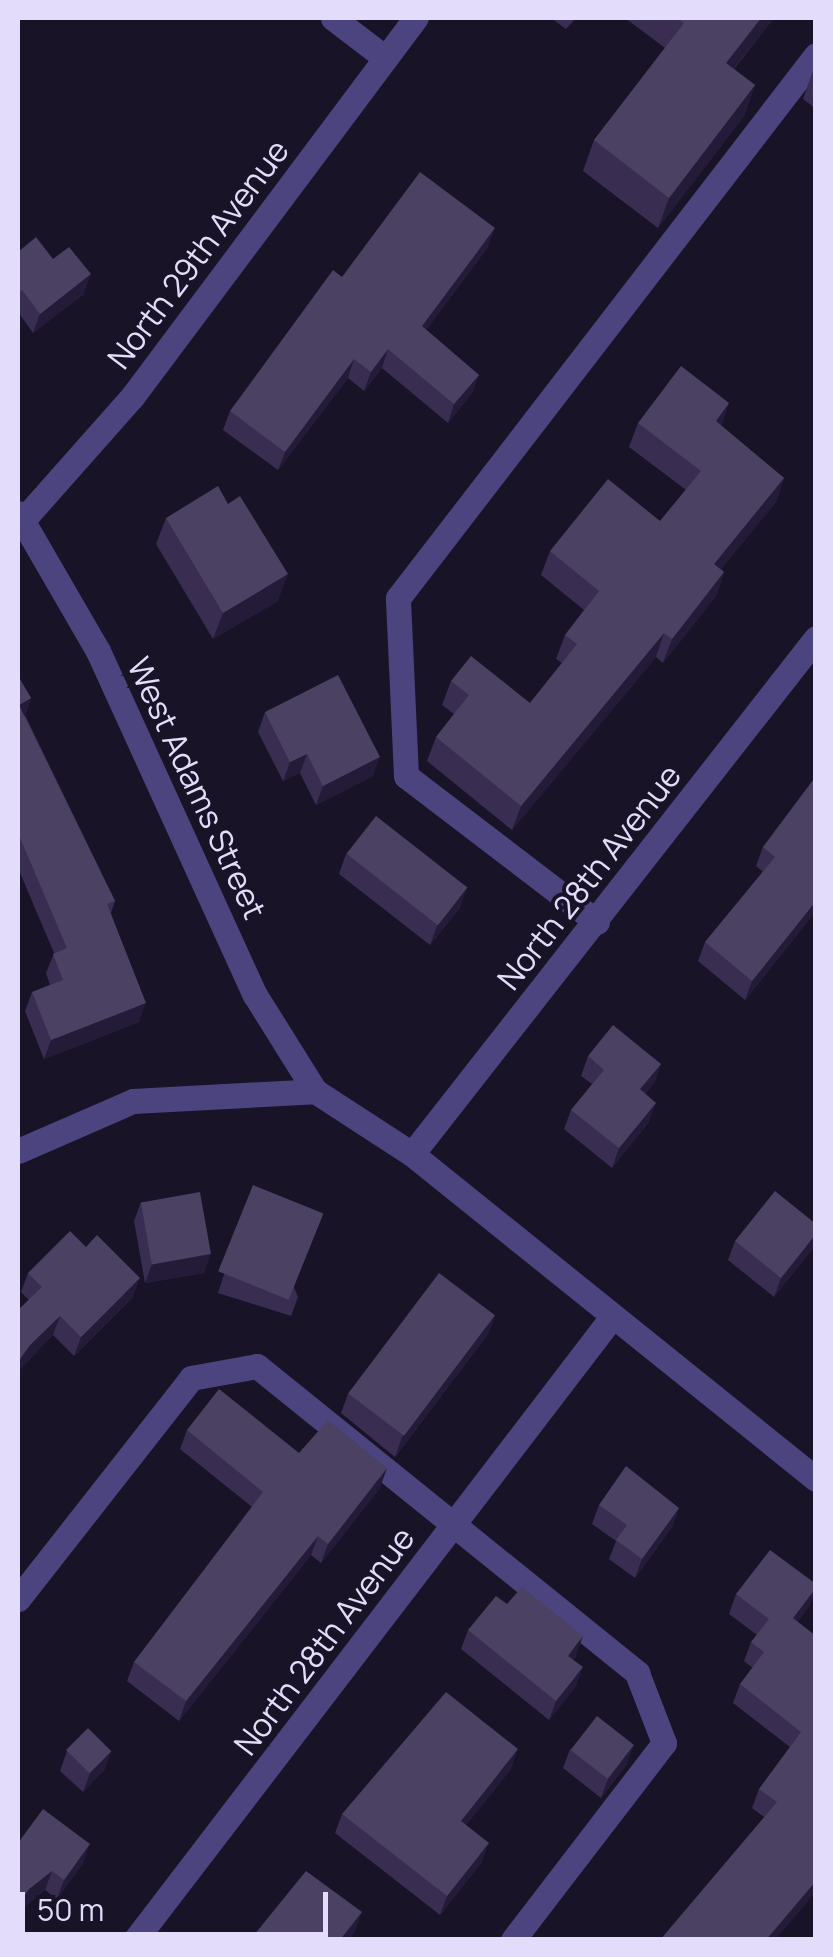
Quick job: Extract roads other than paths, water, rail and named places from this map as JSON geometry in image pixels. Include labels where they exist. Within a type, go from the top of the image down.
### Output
[{"type":"street","points":[[334,18],[384,57]]},
{"type":"street","name":"North 29th Avenue","points":[[20,516],[132,397],[416,18]]},
{"type":"street","points":[[597,922],[406,776],[398,598],[816,56]]},
{"type":"street","name":"West Adams Street","points":[[20,516],[98,651],[254,995],[316,1091],[412,1154],[816,1478]]},
{"type":"street","name":"North 28th Avenue","points":[[412,1154],[816,638]]},
{"type":"street","points":[[18,1151],[133,1101],[316,1091]]},
{"type":"street","name":"North 28th Avenue","points":[[135,1940],[612,1317]]},
{"type":"street","points":[[18,1598],[191,1378],[257,1366],[451,1528],[637,1673],[664,1743],[514,1940]]}]
